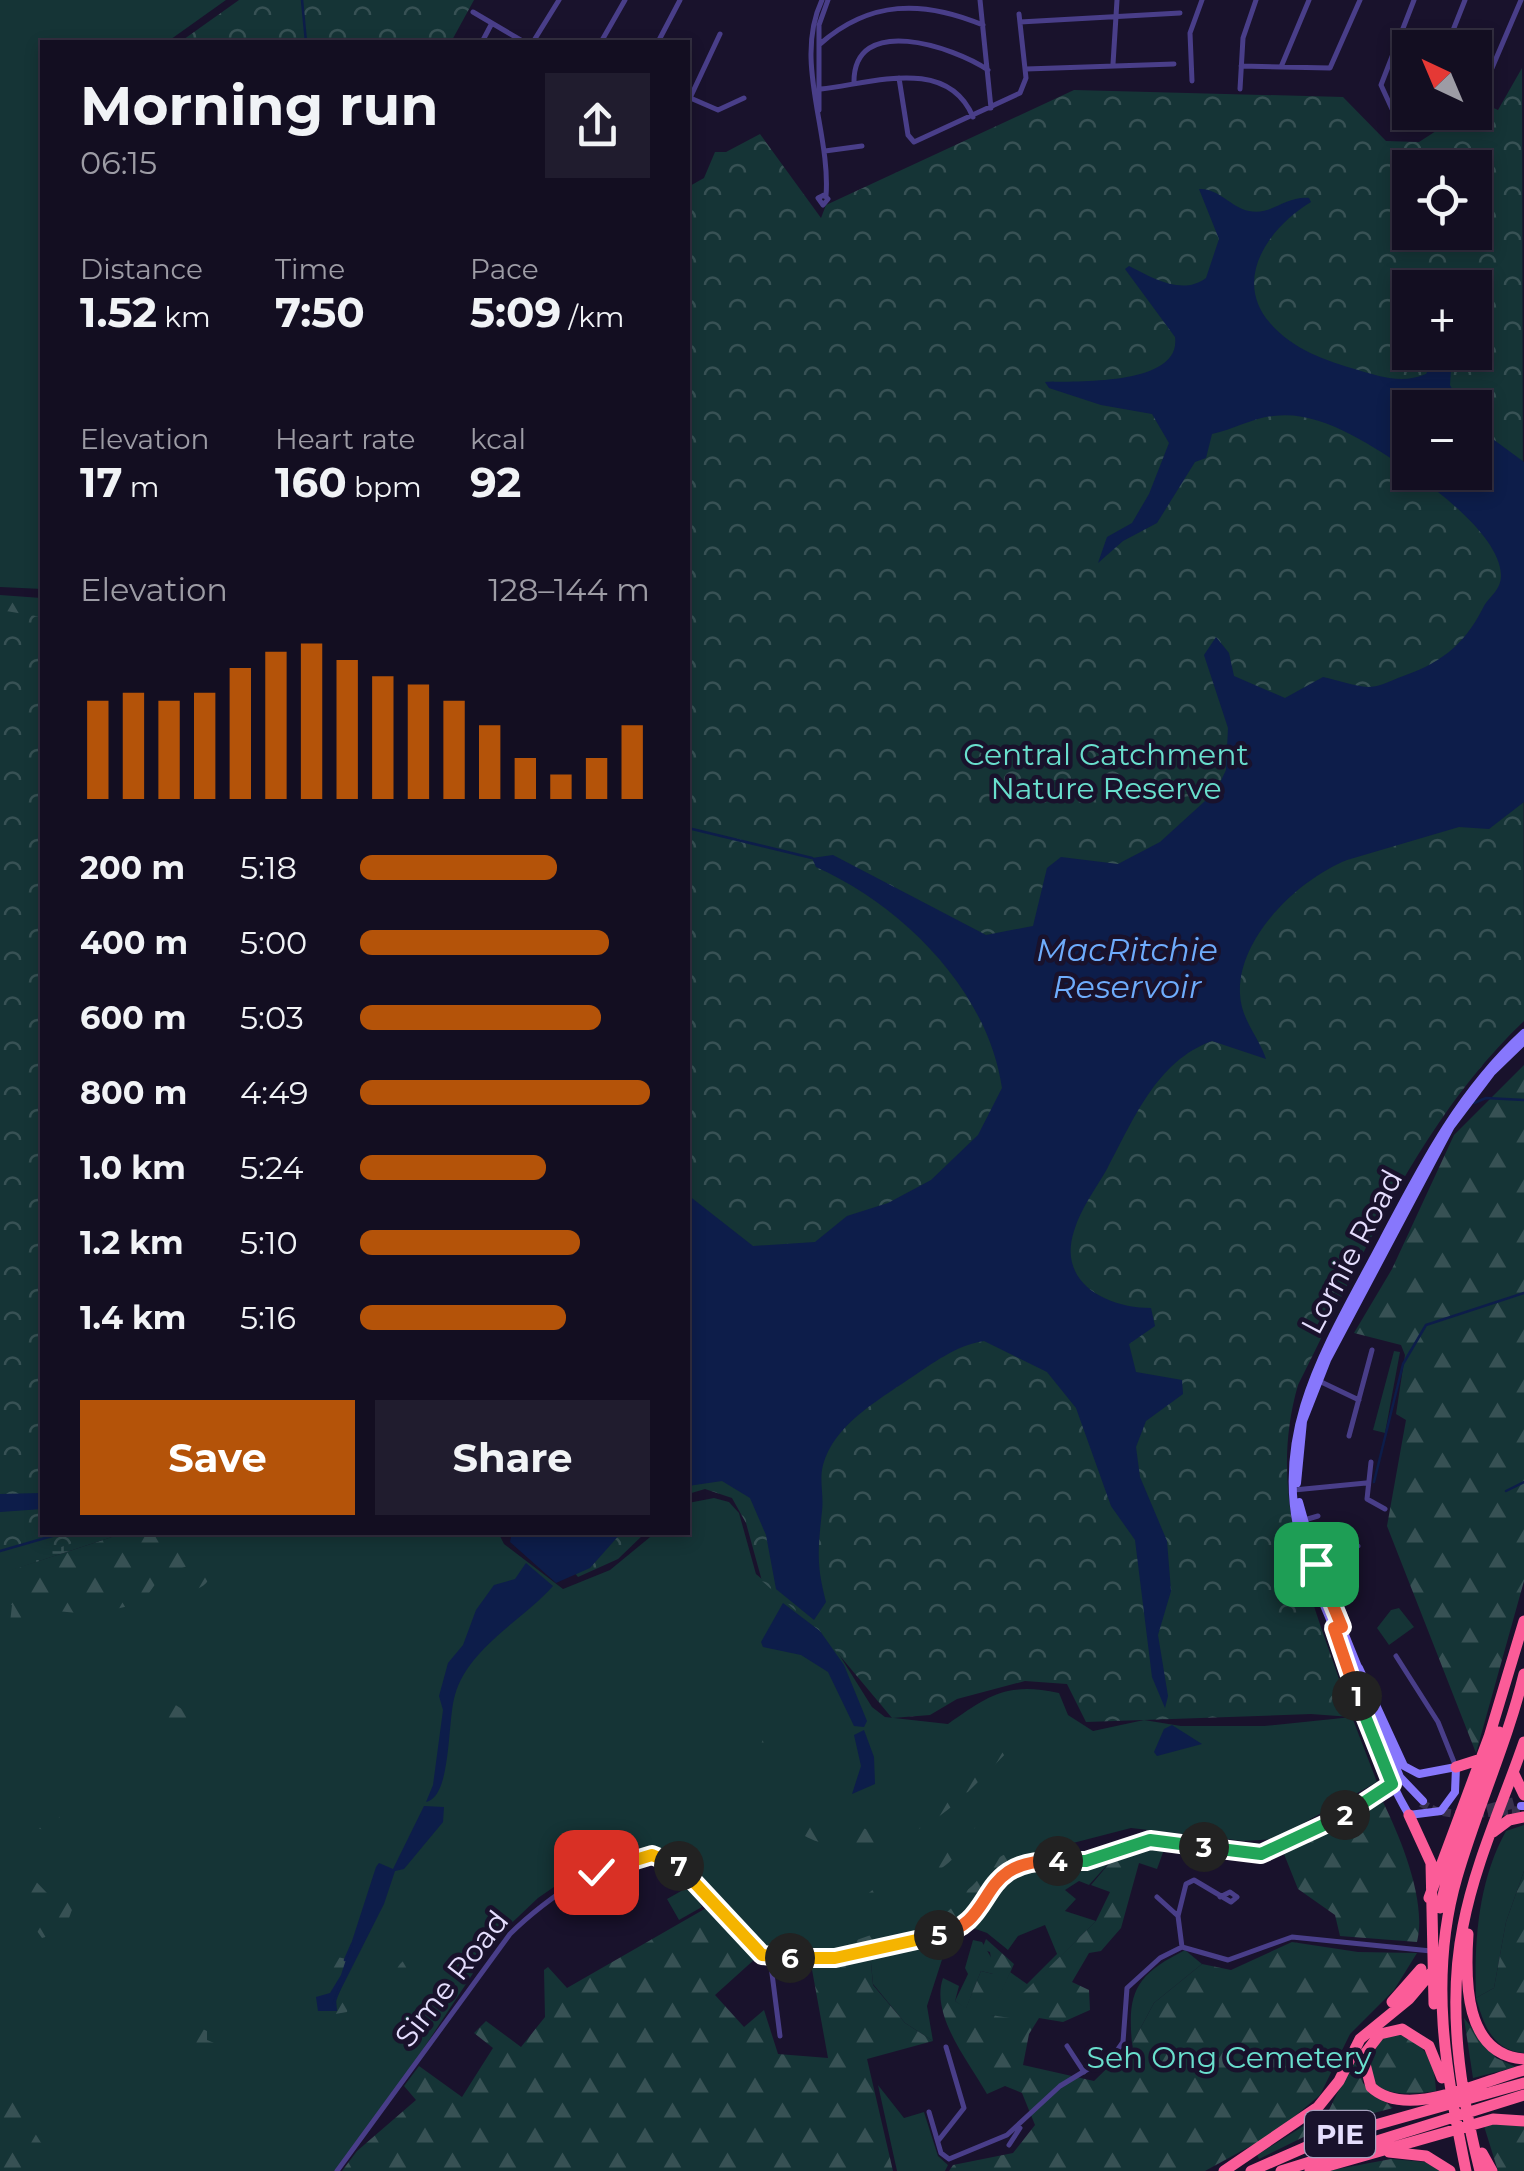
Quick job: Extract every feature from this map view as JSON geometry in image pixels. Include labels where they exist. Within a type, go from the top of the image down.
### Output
[{"type":"highway","points":[[1429,1898],[1481,1759],[1524,1621]]},
{"type":"highway","points":[[1440,1908],[1524,1650]]},
{"type":"highway","points":[[1480,2171],[1472,2160],[1442,2062],[1442,1955],[1454,1886],[1512,1722],[1524,1674]]},
{"type":"highway","points":[[1492,2171],[1472,2160],[1463,2123],[1455,1990],[1469,1900],[1524,1742]]},
{"type":"highway","points":[[1473,1779],[1460,1766],[1481,1759]]},
{"type":"highway","points":[[1492,1833],[1523,1804],[1514,1770]]},
{"type":"highway","points":[[1224,2171],[1311,2114],[1328,2094],[1360,2039],[1409,1999],[1426,1971],[1431,1951],[1430,1858],[1409,1815]]},
{"type":"highway","points":[[1469,1900],[1467,1978],[1476,2023],[1494,2052],[1524,2060]]},
{"type":"highway","points":[[1426,1971],[1440,2027]]},
{"type":"highway","points":[[1442,2062],[1425,2042],[1402,2029],[1374,2038],[1362,2062],[1375,2092],[1402,2100],[1424,2099],[1524,2070]]},
{"type":"highway","name":"PIE","points":[[1251,2171],[1322,2140],[1524,2083]]},
{"type":"highway","name":"PIE","points":[[1281,2171],[1524,2095]]},
{"type":"highway","points":[[1310,2171],[1493,2118],[1524,2121]]},
{"type":"highway","points":[[1357,2156],[1410,2152],[1434,2159],[1450,2171]]},
{"type":"street","points":[[534,40],[559,0]]},
{"type":"street","points":[[601,40],[624,0]]},
{"type":"street","points":[[659,40],[680,0]]},
{"type":"street","points":[[819,112],[820,19],[825,0]]},
{"type":"street","points":[[825,0],[812,25],[814,96],[824,151],[826,196]]},
{"type":"street","points":[[980,0],[991,108]]},
{"type":"street","points":[[1113,64],[1117,0]]},
{"type":"street","points":[[1192,81],[1190,33],[1202,0]]},
{"type":"street","points":[[1240,89],[1243,38],[1256,0]]},
{"type":"street","points":[[1281,67],[1309,0]]},
{"type":"street","points":[[1241,66],[1330,68],[1360,0]]},
{"type":"street","points":[[1402,30],[1414,0]]},
{"type":"street","points":[[1453,30],[1465,0]]},
{"type":"street","points":[[1492,68],[1521,0]]},
{"type":"street","points":[[820,44],[866,12],[897,4],[939,7],[983,25]]},
{"type":"street","points":[[472,12],[521,40]]},
{"type":"street","points":[[898,78],[911,141],[1020,93],[1026,69],[1019,18],[1180,13]]},
{"type":"street","points":[[483,40],[492,23]]},
{"type":"street","points":[[690,93],[720,34]]},
{"type":"street","points":[[854,84],[856,62],[864,52],[897,41],[948,48],[988,70]]},
{"type":"street","points":[[1392,55],[1383,78],[1383,96],[1392,106]]},
{"type":"street","points":[[1026,69],[1174,64]]},
{"type":"street","points":[[821,88],[898,78],[940,84],[966,103],[972,117]]},
{"type":"street","points":[[690,98],[718,110],[744,98]]},
{"type":"street","points":[[824,151],[862,146]]},
{"type":"street","name":"Lornie Road","points":[[1360,1668],[1338,1628],[1306,1547],[1295,1490],[1296,1429],[1314,1379],[1455,1110],[1524,1033]]},
{"type":"street","name":"Lornie Road","points":[[1413,1190],[1464,1107],[1524,1041]]},
{"type":"street","points":[[1349,1436],[1372,1350]]},
{"type":"street","points":[[1314,1379],[1360,1400]]},
{"type":"street","points":[[1371,1462],[1366,1483],[1370,1502],[1385,1508]]},
{"type":"street","points":[[1295,1490],[1366,1483]]},
{"type":"street","points":[[1300,1522],[1318,1516]]},
{"type":"street","points":[[1320,1562],[1358,1546]]},
{"type":"street","name":"Lornie Road","points":[[1306,1547],[1320,1562],[1325,1576],[1366,1726],[1409,1815]]},
{"type":"street","points":[[1396,1656],[1438,1722],[1460,1766],[1458,1782],[1441,1812],[1409,1815]]},
{"type":"street","points":[[1360,1668],[1404,1766],[1419,1774],[1460,1766]]},
{"type":"street","points":[[1356,1686],[1399,1782],[1422,1802],[1400,1777],[1360,1668]]},
{"type":"street","points":[[1442,1770],[1458,1782]]},
{"type":"street","points":[[780,2036],[770,1958],[835,1958],[952,1932],[970,1921],[1007,1870],[1024,1861],[1086,1861],[1150,1840],[1261,1854],[1330,1824],[1394,1788]]},
{"type":"street","name":"Sime Road","points":[[337,2171],[510,1934],[539,1907],[584,1877],[644,1856],[670,1859],[744,1937],[770,1958]]},
{"type":"street","points":[[1182,1947],[1178,1916],[1184,1888],[1190,1882],[1199,1882],[1220,1897]]},
{"type":"street","points":[[1157,1898],[1178,1916]]},
{"type":"street","points":[[929,2112],[942,2153],[949,2159],[991,2144],[1025,2121],[1060,2086],[1121,2046],[1127,1988],[1152,1964],[1182,1947],[1228,1960],[1292,1937],[1431,1951]]},
{"type":"street","points":[[938,2141],[964,2108],[946,2046]]},
{"type":"street","points":[[1068,2046],[1084,2072]]},
{"type":"street","points":[[1009,2145],[1025,2121]]},
{"type":"green space","points":[[0,0],[226,0],[170,40],[40,40],[40,589],[0,587]]},
{"type":"green space","points":[[239,0],[474,0],[452,40],[183,40]]},
{"type":"green space","name":"Central Catchment Nature Reserve","points":[[1522,68],[1524,1021],[1487,1060],[1424,1146],[1370,1240],[1298,1385],[1289,1429],[1287,1471],[1291,1512],[1310,1594],[1352,1717],[1311,1714],[1086,1722],[1067,1684],[1025,1681],[957,1699],[930,1715],[892,1718],[820,1632],[762,1581],[746,1523],[732,1498],[705,1489],[690,1493],[690,186],[704,178],[715,152],[726,152],[760,134],[821,218],[826,205],[1074,90],[1343,97],[1386,141],[1419,142],[1438,130],[1492,130],[1492,107],[1498,110]]},
{"type":"green space","points":[[0,595],[40,598],[40,672],[0,661]]},
{"type":"green space","points":[[0,610],[40,617],[40,1535],[96,1535],[0,1568]]},
{"type":"green space","points":[[1524,1065],[1524,1581],[1476,1753],[1387,1526],[1406,1420],[1396,1414],[1405,1355],[1401,1345],[1354,1333],[1392,1269],[1454,1135]]},
{"type":"green space","points":[[1394,1351],[1400,1352],[1385,1433],[1373,1430]]},
{"type":"green space","points":[[0,1487],[40,1530],[40,1535],[118,1535],[0,1574]]},
{"type":"green space","points":[[714,1498],[729,1502],[739,1513],[756,1574],[825,1632],[872,1707],[885,1717],[948,1724],[987,1699],[1025,1689],[1059,1693],[1068,1715],[1093,1731],[1144,1720],[1181,1726],[1264,1726],[1352,1717],[1377,1782],[1275,1839],[1244,1841],[1131,1828],[1015,1858],[960,1929],[879,1947],[779,1958],[747,1939],[714,1892],[674,1851],[633,1848],[583,1867],[538,1898],[497,1937],[410,2069],[335,2171],[45,2171],[0,2129],[0,1573],[124,1535],[500,1535],[504,1544],[563,1589],[610,1570],[653,1535],[690,1535],[690,1503]]},
{"type":"green space","points":[[118,1535],[186,1535],[185,1549],[193,1564],[182,1568],[180,1576],[197,1574],[205,1566],[211,1570],[208,1580],[196,1589],[156,1583],[142,1603],[98,1613],[91,1601],[83,1601],[78,1613],[56,1611],[52,1621],[16,1627],[10,1623],[12,1605],[3,1605],[0,1610],[0,1574]]},
{"type":"green space","points":[[545,1535],[643,1535],[618,1559],[578,1577]]},
{"type":"green space","points":[[1399,1608],[1414,1627],[1389,1645],[1377,1628],[1391,1610]]},
{"type":"green space","points":[[174,1704],[196,1718],[183,1730],[159,1717]]},
{"type":"green space","points":[[766,1733],[775,1740],[753,1778],[750,1769]]},
{"type":"green space","points":[[1008,1733],[1009,1750],[958,1801],[922,1828],[878,1843],[853,1845],[824,1843],[796,1831],[801,1825],[873,1831],[923,1816],[943,1785],[958,1778],[968,1765],[984,1763]]},
{"type":"green space","points":[[40,1799],[58,1814],[66,1833],[60,1835],[27,1825],[28,1810]]},
{"type":"green space","points":[[1383,1802],[1415,1889],[1417,1942],[1340,1936],[1335,1915],[1298,1889],[1284,1854]]},
{"type":"green space","points":[[986,1806],[991,1817],[969,1832],[949,1863],[930,1873],[928,1858],[958,1834],[961,1823]]},
{"type":"green space","points":[[1524,1825],[1524,1871],[1506,1922],[1494,1988],[1476,1998],[1477,1934],[1489,1870],[1506,1831]]},
{"type":"green space","points":[[1150,1842],[1166,1844],[1157,1869],[1139,1863],[1121,1928],[1101,1951],[1089,1953],[1072,1982],[1089,1990],[1090,2010],[1063,2022],[1039,2018],[1029,2034],[1023,2065],[1094,2081],[1132,2044],[1154,2003],[1202,1964],[1231,1970],[1292,1942],[1358,1952],[1417,1953],[1394,1990],[1350,2034],[1320,2095],[1276,2132],[1205,2171],[949,2171],[953,2165],[1013,2153],[1035,2125],[1022,2093],[1005,2086],[987,2094],[946,2023],[940,1992],[943,1978],[959,1986],[955,2001],[966,2008],[981,1971],[993,1974],[990,1952],[982,1949],[986,1939],[1014,1964],[991,2015],[1016,2019],[1026,2009],[1020,1996],[1096,1921],[1110,1892],[1091,1885],[1118,1853]]},
{"type":"green space","points":[[1118,1853],[1089,1885],[1079,1881],[1065,1890],[1076,1899],[1065,1911],[1096,1921],[1021,1996],[1027,2009],[1016,2020],[990,2015],[1010,1972],[1027,1984],[1057,1954],[1045,1925],[1018,1936],[1008,1950],[987,1933],[970,1927],[1009,1872],[1026,1864],[1085,1864]]},
{"type":"green space","points":[[1006,1854],[1008,1863],[956,1923],[920,1938],[887,1945],[851,1942],[908,1922],[925,1930],[930,1928],[958,1903],[960,1894]]},
{"type":"green space","points":[[23,1868],[47,1893],[46,1899],[34,1904],[54,1910],[67,1901],[71,1892],[77,1896],[69,1918],[42,1920],[52,1935],[42,1938],[34,1927],[39,1919],[26,1913],[18,1903],[15,1875]]},
{"type":"green space","points":[[1524,1871],[1524,2053],[1497,2041],[1486,2026],[1476,1998],[1494,1988],[1506,1922]]},
{"type":"green space","points":[[888,1878],[900,1888],[867,1907],[861,1899]]},
{"type":"green space","points":[[690,1886],[702,1907],[679,1920],[667,1899]]},
{"type":"green space","points":[[708,1907],[756,1958],[715,1995],[744,2027],[764,2010],[778,2054],[828,2058],[811,1964],[870,1953],[873,1985],[905,2023],[933,2041],[867,2059],[893,2171],[342,2171],[357,2151],[416,2100],[404,2086],[419,2066],[462,2097],[493,2048],[474,2033],[486,2021],[521,2047],[545,2017],[544,1970],[548,1967],[567,1988]]},
{"type":"green space","points":[[949,1938],[927,2006],[933,2041],[905,2023],[873,1984],[870,1953]]},
{"type":"green space","points":[[973,1940],[982,1942],[995,1964],[993,1974],[981,1971],[966,2009],[955,2001],[968,1974],[965,1968]]},
{"type":"green space","points":[[437,1943],[443,1953],[427,1960],[434,1970],[395,1992],[397,1968],[402,1962]]},
{"type":"green space","points":[[352,1947],[358,1950],[351,1963],[358,1971],[347,2012],[335,2014],[331,2003],[339,1978],[325,1959],[329,1955],[346,1959]]},
{"type":"green space","points":[[1185,1950],[1202,1964],[1154,2003],[1132,2044],[1131,2010],[1138,1986],[1155,1968]]},
{"type":"green space","points":[[195,2013],[194,2025],[207,2031],[207,2040],[219,2045],[224,2058],[219,2073],[199,2075],[196,2070],[191,2025]]},
{"type":"green space","points":[[1464,2018],[1496,2058],[1516,2067],[1473,2078]]},
{"type":"green space","points":[[1400,2034],[1428,2056],[1436,2091],[1389,2091],[1371,2079],[1373,2054],[1384,2036]]},
{"type":"green space","points":[[1359,2060],[1363,2083],[1393,2108],[1328,2125],[1259,2159],[1257,2155],[1329,2110],[1353,2061]]},
{"type":"green space","points":[[878,2085],[904,2118],[924,2112],[938,2156],[948,2165],[945,2171],[897,2171]]},
{"type":"green space","points":[[0,2090],[19,2098],[19,2108],[59,2171],[0,2171]]},
{"type":"green space","points":[[1501,2121],[1524,2127],[1524,2171],[1498,2171],[1484,2126]]},
{"type":"green space","name":"Seh Ong Cemetery","points":[[1391,2159],[1425,2162],[1440,2171],[1327,2171]]},
{"type":"water","points":[[1199,189],[1213,191],[1242,209],[1257,212],[1309,198],[1311,202],[1270,239],[1255,271],[1259,306],[1270,323],[1310,353],[1375,375],[1409,379],[1428,370],[1451,370],[1452,390],[1392,390],[1392,459],[1345,431],[1291,415],[1265,417],[1212,434],[1206,458],[1195,462],[1157,523],[1123,541],[1098,563],[1107,537],[1132,523],[1149,494],[1169,443],[1152,414],[1101,405],[1049,388],[1045,382],[1125,378],[1162,365],[1173,353],[1175,337],[1125,269],[1129,266],[1177,285],[1197,283],[1206,278],[1219,239]]},
{"type":"water","name":"MacRitchie Reservoir","points":[[1492,438],[1524,462],[1524,802],[1489,829],[1459,827],[1347,860],[1290,897],[1259,933],[1242,973],[1240,994],[1244,1012],[1266,1059],[1212,1041],[1176,1063],[1148,1094],[1074,1231],[1073,1265],[1090,1289],[1118,1303],[1151,1308],[1155,1326],[1129,1344],[1136,1372],[1182,1380],[1183,1394],[1146,1421],[1136,1447],[1140,1477],[1167,1541],[1171,1591],[1158,1635],[1168,1696],[1165,1708],[1152,1677],[1135,1540],[1111,1506],[1076,1408],[1047,1372],[984,1341],[945,1356],[884,1396],[847,1426],[829,1451],[822,1471],[819,1546],[826,1602],[814,1620],[776,1589],[766,1535],[750,1498],[722,1481],[690,1486],[690,1197],[753,1246],[815,1242],[847,1216],[888,1203],[931,1180],[978,1135],[1002,1088],[994,1052],[979,1018],[936,956],[880,904],[816,867],[812,858],[833,855],[986,935],[1033,926],[1047,868],[1061,857],[1118,864],[1160,842],[1216,791],[1226,770],[1228,728],[1204,655],[1216,637],[1229,653],[1234,676],[1285,698],[1323,677],[1363,686],[1383,684],[1426,667],[1458,644],[1499,585],[1501,575],[1491,546],[1435,490],[1492,490]]},
{"type":"water","points":[[40,1493],[40,1509],[0,1512],[0,1494]]},
{"type":"water","points":[[511,1535],[619,1535],[590,1568],[556,1583],[510,1542]]},
{"type":"water","points":[[526,1563],[553,1586],[484,1649],[462,1678],[455,1695],[440,1787],[426,1802],[433,1785],[443,1710],[439,1696],[448,1663],[463,1645],[476,1610],[494,1585],[515,1579]]},
{"type":"water","points":[[783,1603],[820,1631],[844,1665],[867,1721],[864,1727],[854,1726],[828,1672],[801,1655],[763,1647],[761,1642]]},
{"type":"water","points":[[1172,1725],[1202,1744],[1157,1756],[1154,1752],[1164,1729]]},
{"type":"water","points":[[864,1730],[874,1757],[875,1784],[852,1794],[861,1766],[854,1735]]},
{"type":"water","points":[[424,1806],[444,1807],[443,1822],[404,1869],[395,1871],[384,1904],[336,1999],[337,2011],[318,2011],[316,1997],[330,1993],[341,1975],[376,1867],[379,1863],[393,1869]]},
{"type":"waterway","points":[[302,0],[306,40]]},
{"type":"waterway","points":[[690,828],[812,858]]},
{"type":"waterway","points":[[1474,1103],[1486,1098],[1524,1100]]},
{"type":"waterway","points":[[1374,1482],[1403,1364],[1426,1325],[1524,1293]]},
{"type":"waterway","points":[[1506,1491],[1524,1482]]},
{"type":"waterway","points":[[0,1551],[56,1535]]},
{"type":"waterway","points":[[345,1960],[352,1944]]},
{"type":"waterway","points":[[334,2003],[340,1987]]},
{"type":"tunnel","points":[[1487,1810],[1517,1802]]},
{"type":"tunnel","points":[[1421,1803],[1436,1811],[1462,1815]]},
{"type":"tunnel","points":[[1476,1814],[1521,1810]]},
{"type":"route","points":[[596,1872],[644,1856],[670,1859],[762,1955],[835,1958],[962,1928],[1007,1870],[1024,1861],[1086,1861],[1150,1840],[1248,1854],[1280,1847],[1330,1824],[1392,1784],[1366,1726],[1334,1628],[1342,1627],[1316,1564]]}]
